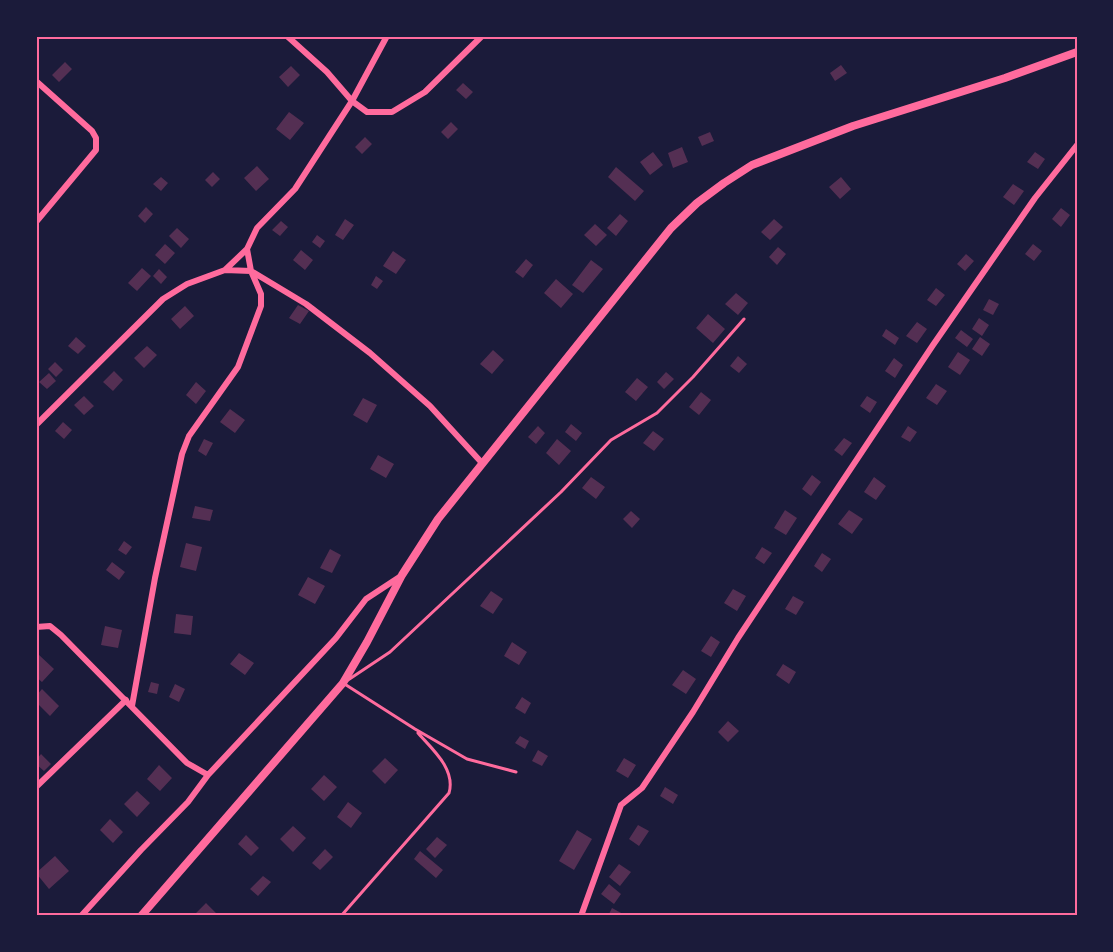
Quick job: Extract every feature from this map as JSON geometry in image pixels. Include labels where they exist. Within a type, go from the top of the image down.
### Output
[{"type":"main road","points":[[141,916],[343,683],[402,575],[438,519],[671,228],[697,203],[752,165],[853,126],[1005,78],[1077,52]]},
{"type":"street","points":[[287,36],[327,72],[352,101],[367,112],[392,112],[425,92],[482,36]]},
{"type":"street","points":[[225,270],[247,249],[257,228],[295,189],[352,101],[387,36]]},
{"type":"street","points":[[36,81],[92,131],[96,138],[96,150],[36,222]]},
{"type":"street","points":[[581,916],[621,805],[642,788],[693,712],[738,638],[933,345],[1035,198],[1077,145]]},
{"type":"street","points":[[132,706],[155,578],[182,454],[189,436],[238,367],[261,306],[261,294],[250,271],[247,249]]},
{"type":"street","points":[[36,425],[163,299],[187,284],[225,270],[250,271],[306,304],[370,353],[430,406],[482,463]]},
{"type":"street","points":[[81,916],[188,802],[207,775],[336,639],[366,599],[402,575]]},
{"type":"street","points":[[36,627],[50,626],[61,635],[186,763],[207,775]]},
{"type":"street","points":[[36,787],[126,700]]},
{"type":"lane","points":[[516,772],[467,759],[343,683],[390,652],[561,492],[611,440],[657,413],[693,378],[744,319]]},
{"type":"lane","points":[[341,916],[449,793],[452,785],[443,762],[415,729]]},
{"type":"building","points":[[65,62],[72,69],[59,82],[52,75]]},
{"type":"building","points":[[841,65],[847,73],[835,81],[830,73]]},
{"type":"building","points":[[291,66],[300,75],[288,87],[279,77]]},
{"type":"building","points":[[463,83],[473,92],[466,99],[456,90]]},
{"type":"building","points":[[289,112],[304,123],[290,140],[276,129]]},
{"type":"building","points":[[451,122],[458,129],[448,139],[441,132]]},
{"type":"building","points":[[710,132],[714,141],[702,146],[698,137]]},
{"type":"building","points":[[365,137],[372,144],[362,154],[355,147]]},
{"type":"building","points":[[682,147],[688,162],[673,168],[668,153]]},
{"type":"building","points":[[653,152],[663,165],[650,175],[640,162]]},
{"type":"building","points":[[1035,152],[1045,159],[1038,169],[1027,162]]},
{"type":"building","points":[[257,166],[269,179],[256,191],[244,178]]},
{"type":"building","points":[[616,167],[644,191],[635,201],[608,177]]},
{"type":"building","points":[[213,172],[220,179],[212,187],[205,180]]},
{"type":"building","points":[[161,177],[168,183],[161,191],[153,184]]},
{"type":"building","points":[[841,177],[851,189],[840,199],[829,187]]},
{"type":"building","points":[[1013,184],[1024,191],[1014,205],[1003,197]]},
{"type":"building","points":[[146,207],[153,214],[145,223],[138,216]]},
{"type":"building","points":[[1061,208],[1070,215],[1061,227],[1052,219]]},
{"type":"building","points":[[620,214],[628,221],[616,236],[607,228]]},
{"type":"building","points":[[345,219],[354,225],[343,240],[335,235]]},
{"type":"building","points":[[774,219],[783,227],[770,240],[761,232]]},
{"type":"building","points":[[281,221],[288,227],[280,236],[272,230]]},
{"type":"building","points":[[595,224],[607,235],[596,246],[584,235]]},
{"type":"building","points":[[177,228],[189,239],[181,248],[169,236]]},
{"type":"building","points":[[317,235],[325,241],[320,248],[312,242]]},
{"type":"building","points":[[165,244],[175,253],[165,264],[155,255]]},
{"type":"building","points":[[1033,244],[1042,251],[1034,261],[1025,254]]},
{"type":"building","points":[[778,247],[786,254],[777,265],[769,257]]},
{"type":"building","points":[[301,250],[313,260],[305,270],[293,260]]},
{"type":"building","points":[[393,251],[406,260],[396,274],[383,266]]},
{"type":"building","points":[[966,254],[974,261],[965,271],[957,264]]},
{"type":"building","points":[[526,259],[533,265],[523,278],[515,272]]},
{"type":"building","points":[[591,260],[603,269],[583,293],[572,285]]},
{"type":"building","points":[[142,268],[151,276],[137,291],[128,283]]},
{"type":"building","points":[[159,269],[167,277],[161,284],[153,276]]},
{"type":"building","points":[[376,276],[383,281],[377,289],[371,285]]},
{"type":"building","points":[[556,279],[573,294],[561,308],[544,293]]},
{"type":"building","points":[[936,288],[945,295],[936,306],[927,300]]},
{"type":"building","points":[[736,293],[748,303],[738,315],[725,304]]},
{"type":"building","points":[[989,299],[999,304],[993,315],[983,310]]},
{"type":"building","points":[[298,305],[309,311],[300,324],[289,318]]},
{"type":"building","points":[[185,306],[194,316],[180,329],[171,319]]},
{"type":"building","points":[[708,314],[725,329],[713,343],[696,328]]},
{"type":"building","points":[[979,318],[989,325],[982,336],[972,329]]},
{"type":"building","points":[[917,322],[927,329],[917,343],[906,336]]},
{"type":"building","points":[[886,329],[899,338],[895,345],[882,336]]},
{"type":"building","points":[[961,330],[973,339],[967,347],[955,338]]},
{"type":"building","points":[[76,337],[86,346],[78,354],[68,346]]},
{"type":"building","points":[[980,337],[990,344],[982,356],[972,349]]},
{"type":"building","points":[[147,346],[157,355],[144,368],[134,358]]},
{"type":"building","points":[[493,350],[504,360],[492,374],[480,364]]},
{"type":"building","points":[[958,352],[970,360],[960,375],[948,367]]},
{"type":"building","points":[[738,356],[747,364],[739,373],[730,366]]},
{"type":"building","points":[[894,358],[903,365],[895,378],[885,371]]},
{"type":"building","points":[[55,362],[63,370],[56,377],[48,369]]},
{"type":"building","points":[[114,371],[123,380],[113,391],[103,382]]},
{"type":"building","points":[[666,372],[674,379],[664,389],[657,382]]},
{"type":"building","points":[[49,373],[56,381],[47,389],[39,382]]},
{"type":"building","points":[[637,378],[648,387],[636,401],[625,392]]},
{"type":"building","points":[[196,382],[206,391],[196,404],[186,395]]},
{"type":"building","points":[[936,384],[947,391],[937,405],[926,398]]},
{"type":"building","points":[[701,392],[711,400],[699,415],[689,407]]},
{"type":"building","points":[[84,396],[94,406],[84,415],[74,405]]},
{"type":"building","points":[[867,396],[877,402],[870,413],[860,406]]},
{"type":"building","points":[[363,398],[377,405],[367,423],[353,415]]},
{"type":"building","points":[[230,409],[245,420],[235,433],[220,422]]},
{"type":"building","points":[[63,422],[72,430],[64,439],[55,431]]},
{"type":"building","points":[[571,424],[582,433],[576,441],[565,432]]},
{"type":"building","points":[[538,426],[545,433],[536,444],[528,437]]},
{"type":"building","points":[[908,426],[917,432],[910,442],[901,437]]},
{"type":"building","points":[[653,431],[664,439],[654,451],[643,443]]},
{"type":"building","points":[[844,438],[852,443],[842,456],[834,450]]},
{"type":"building","points":[[204,439],[213,443],[206,456],[198,451]]},
{"type":"building","points":[[557,439],[571,451],[559,465],[546,453]]},
{"type":"building","points":[[378,455],[394,464],[386,478],[370,469]]},
{"type":"building","points":[[812,475],[821,482],[811,496],[802,489]]},
{"type":"building","points":[[591,477],[605,487],[596,499],[582,488]]},
{"type":"building","points":[[874,477],[886,486],[876,500],[864,492]]},
{"type":"building","points":[[195,506],[213,510],[210,521],[192,518]]},
{"type":"building","points":[[785,510],[797,518],[786,535],[774,528]]},
{"type":"building","points":[[849,510],[863,519],[852,534],[838,524]]},
{"type":"building","points":[[631,511],[640,519],[632,528],[623,519]]},
{"type":"building","points":[[124,541],[132,547],[126,555],[118,550]]},
{"type":"building","points":[[186,543],[202,547],[196,571],[180,567]]},
{"type":"building","points":[[762,547],[772,553],[764,564],[755,558]]},
{"type":"building","points":[[330,549],[341,555],[332,573],[320,568]]},
{"type":"building","points":[[822,553],[831,559],[822,572],[814,566]]},
{"type":"building","points":[[112,562],[125,572],[119,580],[106,570]]},
{"type":"building","points":[[308,577],[325,586],[315,604],[298,595]]},
{"type":"building","points":[[733,589],[746,596],[737,611],[724,603]]},
{"type":"building","points":[[491,591],[503,599],[493,614],[480,606]]},
{"type":"building","points":[[793,596],[804,602],[796,615],[785,609]]},
{"type":"building","points":[[176,614],[193,616],[191,635],[174,633]]},
{"type":"building","points":[[105,626],[122,630],[118,648],[101,645]]},
{"type":"building","points":[[711,636],[720,642],[711,657],[701,651]]},
{"type":"building","points":[[512,642],[527,652],[519,665],[504,656]]},
{"type":"building","points":[[239,653],[254,663],[245,675],[230,664]]},
{"type":"building","points":[[38,654],[54,669],[42,682],[36,677],[36,656]]},
{"type":"building","points":[[783,664],[796,672],[789,684],[776,675]]},
{"type":"building","points":[[683,670],[696,679],[686,694],[672,685]]},
{"type":"building","points":[[151,682],[159,684],[157,694],[148,692]]},
{"type":"building","points":[[175,684],[185,689],[179,702],[169,697]]},
{"type":"building","points":[[42,689],[59,706],[50,716],[36,702],[36,696]]},
{"type":"building","points":[[522,697],[531,703],[525,714],[515,708]]},
{"type":"building","points":[[728,721],[739,731],[728,742],[718,732]]},
{"type":"building","points":[[520,736],[529,741],[525,749],[515,743]]},
{"type":"building","points":[[538,750],[548,756],[542,766],[532,761]]},
{"type":"building","points":[[41,754],[51,764],[44,771],[36,764]]},
{"type":"building","points":[[385,758],[398,770],[385,784],[372,771]]},
{"type":"building","points":[[624,758],[636,765],[628,778],[616,771]]},
{"type":"building","points":[[159,765],[172,778],[160,791],[147,779]]},
{"type":"building","points":[[324,775],[337,787],[324,801],[311,789]]},
{"type":"building","points":[[665,787],[678,795],[673,804],[660,796]]},
{"type":"building","points":[[137,791],[150,803],[137,817],[124,804]]},
{"type":"building","points":[[348,802],[362,813],[351,828],[337,817]]},
{"type":"building","points":[[110,819],[123,832],[113,843],[100,830]]},
{"type":"building","points":[[638,825],[649,831],[639,846],[629,839]]},
{"type":"building","points":[[293,826],[306,838],[293,852],[280,839]]},
{"type":"building","points":[[577,830],[592,839],[574,870],[559,861]]},
{"type":"building","points":[[246,835],[259,848],[251,856],[238,844]]},
{"type":"building","points":[[437,837],[447,845],[435,858],[426,849]]},
{"type":"building","points":[[325,849],[333,857],[320,870],[312,863]]},
{"type":"building","points":[[420,851],[443,870],[436,878],[414,859]]},
{"type":"building","points":[[55,856],[69,871],[49,889],[36,873]]},
{"type":"building","points":[[619,864],[631,872],[620,886],[609,877]]},
{"type":"building","points":[[263,876],[271,882],[258,896],[250,889]]},
{"type":"building","points":[[609,884],[621,894],[614,904],[601,894]]},
{"type":"building","points":[[206,903],[219,916],[193,916]]},
{"type":"building","points":[[612,908],[623,914],[622,916],[608,916]]}]
